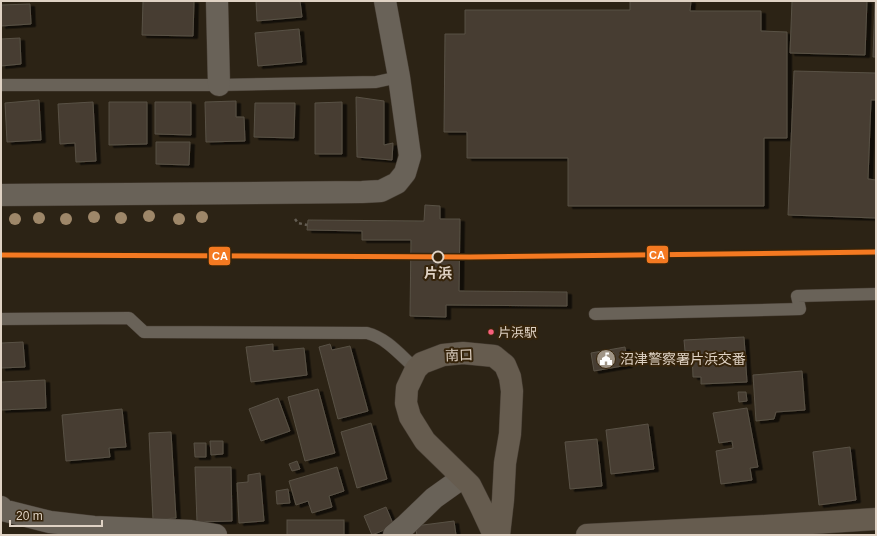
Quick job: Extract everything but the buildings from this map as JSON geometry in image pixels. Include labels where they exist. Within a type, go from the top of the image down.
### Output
[{"type":"street","points":[[217,1],[219,85]]},
{"type":"street","points":[[1,194],[381,191],[397,183],[405,173],[410,156],[400,77],[385,1]]},
{"type":"street","name":"南口","points":[[416,369],[422,363],[442,355],[463,353],[494,356],[505,365],[510,377],[512,391],[510,434],[499,535]]},
{"type":"street","points":[[416,369],[407,388],[406,402],[410,417],[425,441],[470,485],[494,535]]},
{"type":"street","points":[[394,535],[434,498],[462,478]]},
{"type":"street","points":[[1,507],[2,510],[94,531],[191,531],[216,535]]},
{"type":"street","points":[[587,535],[876,519]]},
{"type":"lane","points":[[1,85],[219,85],[376,82],[400,77]]},
{"type":"lane","points":[[595,314],[800,309],[798,296],[876,294]]},
{"type":"lane","points":[[1,319],[129,318],[144,332],[367,333],[382,339],[416,369]]},
{"type":"transit line","name":"CA","points":[[1,255],[470,257],[876,252]]},
{"type":"place","name":"片浜","points":[[438,257]]},
{"type":"place","name":"片浜駅","points":[[491,332]]},
{"type":"place","name":"沼津警察署片浜交番","points":[[606,359]]}]
